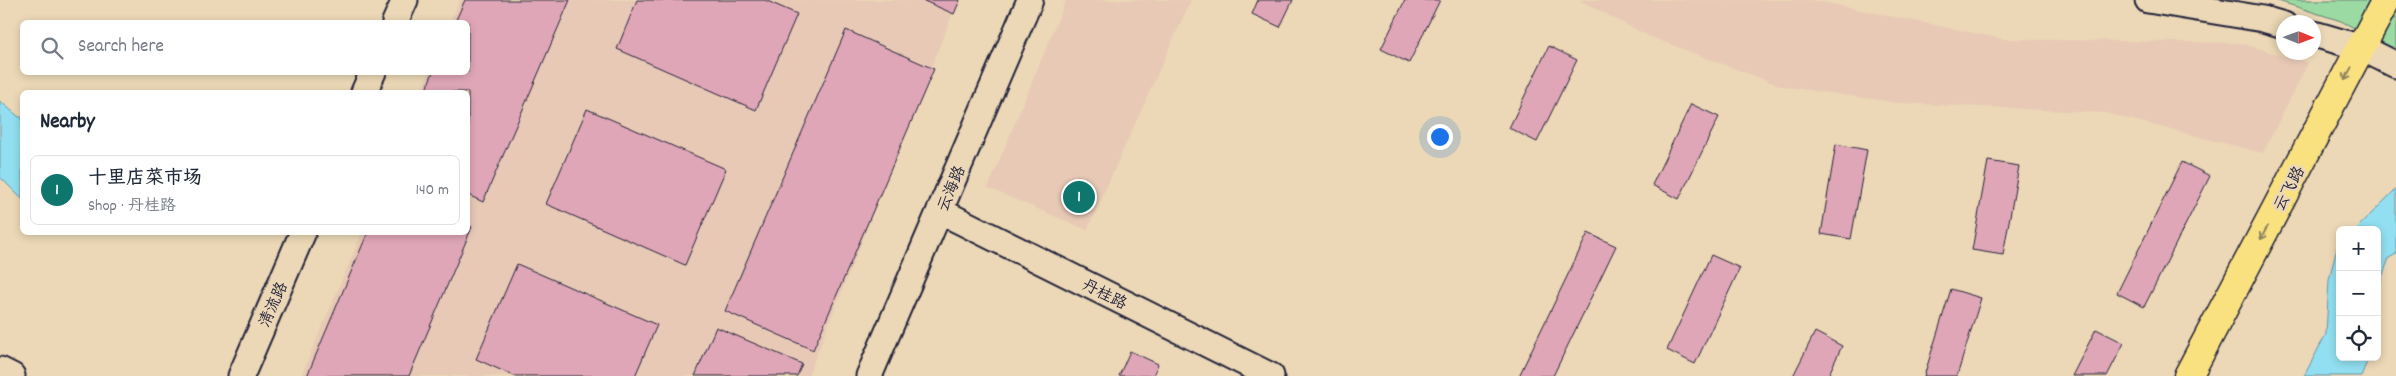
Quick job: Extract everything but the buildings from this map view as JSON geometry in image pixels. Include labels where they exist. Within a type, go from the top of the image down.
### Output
[{"type":"main road","name":"云飞路","points":[[2188,376],[2379,56],[2386,0]]},
{"type":"main road","name":"云飞路","points":[[2208,376],[2396,24]]},
{"type":"street","points":[[396,20],[405,0]]},
{"type":"street","name":"云海路","points":[[869,376],[1030,0]]},
{"type":"street","points":[[2148,0],[2276,23]]},
{"type":"street","points":[[2321,36],[2379,56]]},
{"type":"street","points":[[365,90],[372,75]]},
{"type":"street","name":"丹桂路","points":[[940,211],[1271,376]]},
{"type":"street","name":"清流路","points":[[241,376],[302,235]]},
{"type":"street","points":[[0,370],[12,376]]},
{"type":"shaded area","points":[[460,0],[958,0],[808,376],[301,376],[361,235],[470,235],[470,90],[422,90],[428,75],[470,75],[470,20],[451,20]]},
{"type":"shaded area","points":[[1066,0],[1191,0],[1087,230],[988,188]]},
{"type":"shaded area","points":[[1579,0],[1812,0],[2003,39],[2240,43],[2276,54],[2276,60],[2298,60],[2308,63],[2263,153],[2105,113],[1899,103],[1781,86],[1648,36]]},
{"type":"green space","points":[[2275,0],[2396,0],[2396,50],[2341,21]]},
{"type":"water","points":[[0,101],[20,117],[20,197],[0,177]]},
{"type":"water","points":[[2396,189],[2396,254],[2389,258],[2381,280],[2381,226],[2359,226]]},
{"type":"water","points":[[2336,251],[2336,361],[2367,361],[2361,376],[2304,376],[2326,334],[2329,280]]},
{"type":"place","name":"十里店菜市场","points":[[1079,197]]}]
